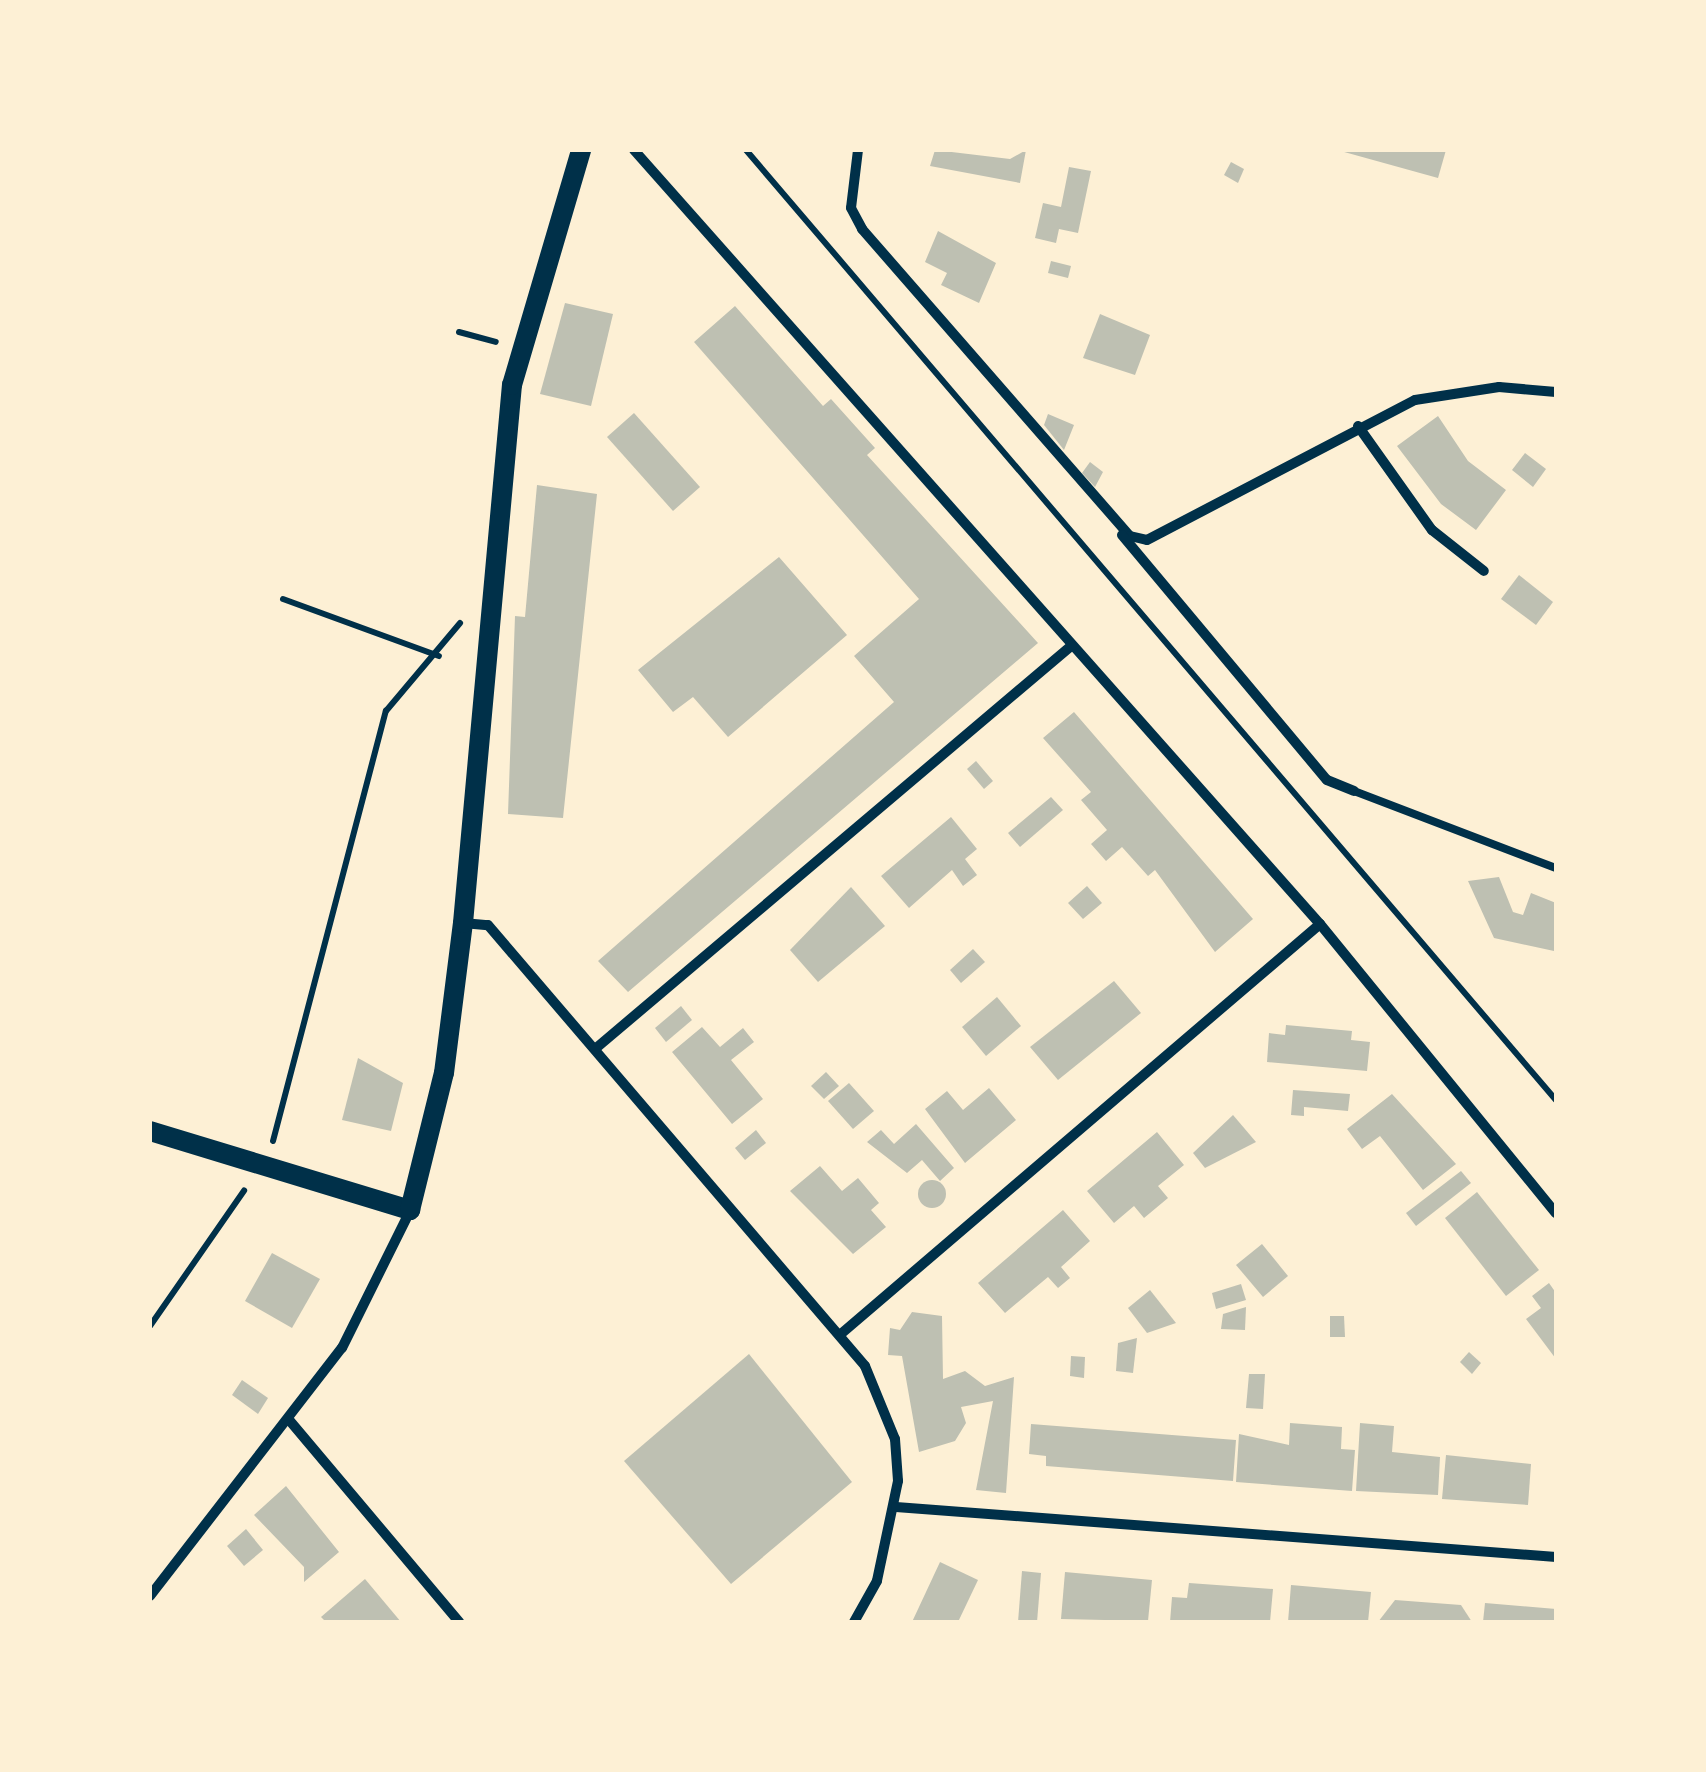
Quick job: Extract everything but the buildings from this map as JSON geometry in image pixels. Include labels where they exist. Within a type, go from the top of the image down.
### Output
[{"type":"main road","points":[[150,1131],[410,1210],[444,1073],[462,923],[502,463],[522,348],[580,150]]},
{"type":"street","points":[[634,150],[1320,924],[1556,1213]]},
{"type":"street","points":[[858,150],[850,208],[862,229],[1326,780],[1354,791]]},
{"type":"street","points":[[1110,521],[1147,540],[1358,426],[1453,390],[1556,392]]},
{"type":"street","points":[[1358,426],[1432,530],[1484,570]]},
{"type":"street","points":[[596,1050],[1071,646]]},
{"type":"street","points":[[462,923],[488,925],[842,1333],[894,1440],[896,1507],[877,1580],[854,1622]]},
{"type":"street","points":[[842,1333],[1320,924]]},
{"type":"street","points":[[150,1596],[290,1422],[342,1348],[410,1210]]},
{"type":"street","points":[[290,1422],[459,1622]]},
{"type":"street","points":[[896,1507],[1556,1557]]},
{"type":"lane","points":[[1354,791],[1556,868]]},
{"type":"path","points":[[746,150],[1556,1100]]},
{"type":"path","points":[[459,332],[522,348]]},
{"type":"path","points":[[283,598],[439,656]]},
{"type":"path","points":[[275,1147],[270,1134],[386,711],[439,656],[460,624]]},
{"type":"path","points":[[150,1326],[244,1191]]}]
